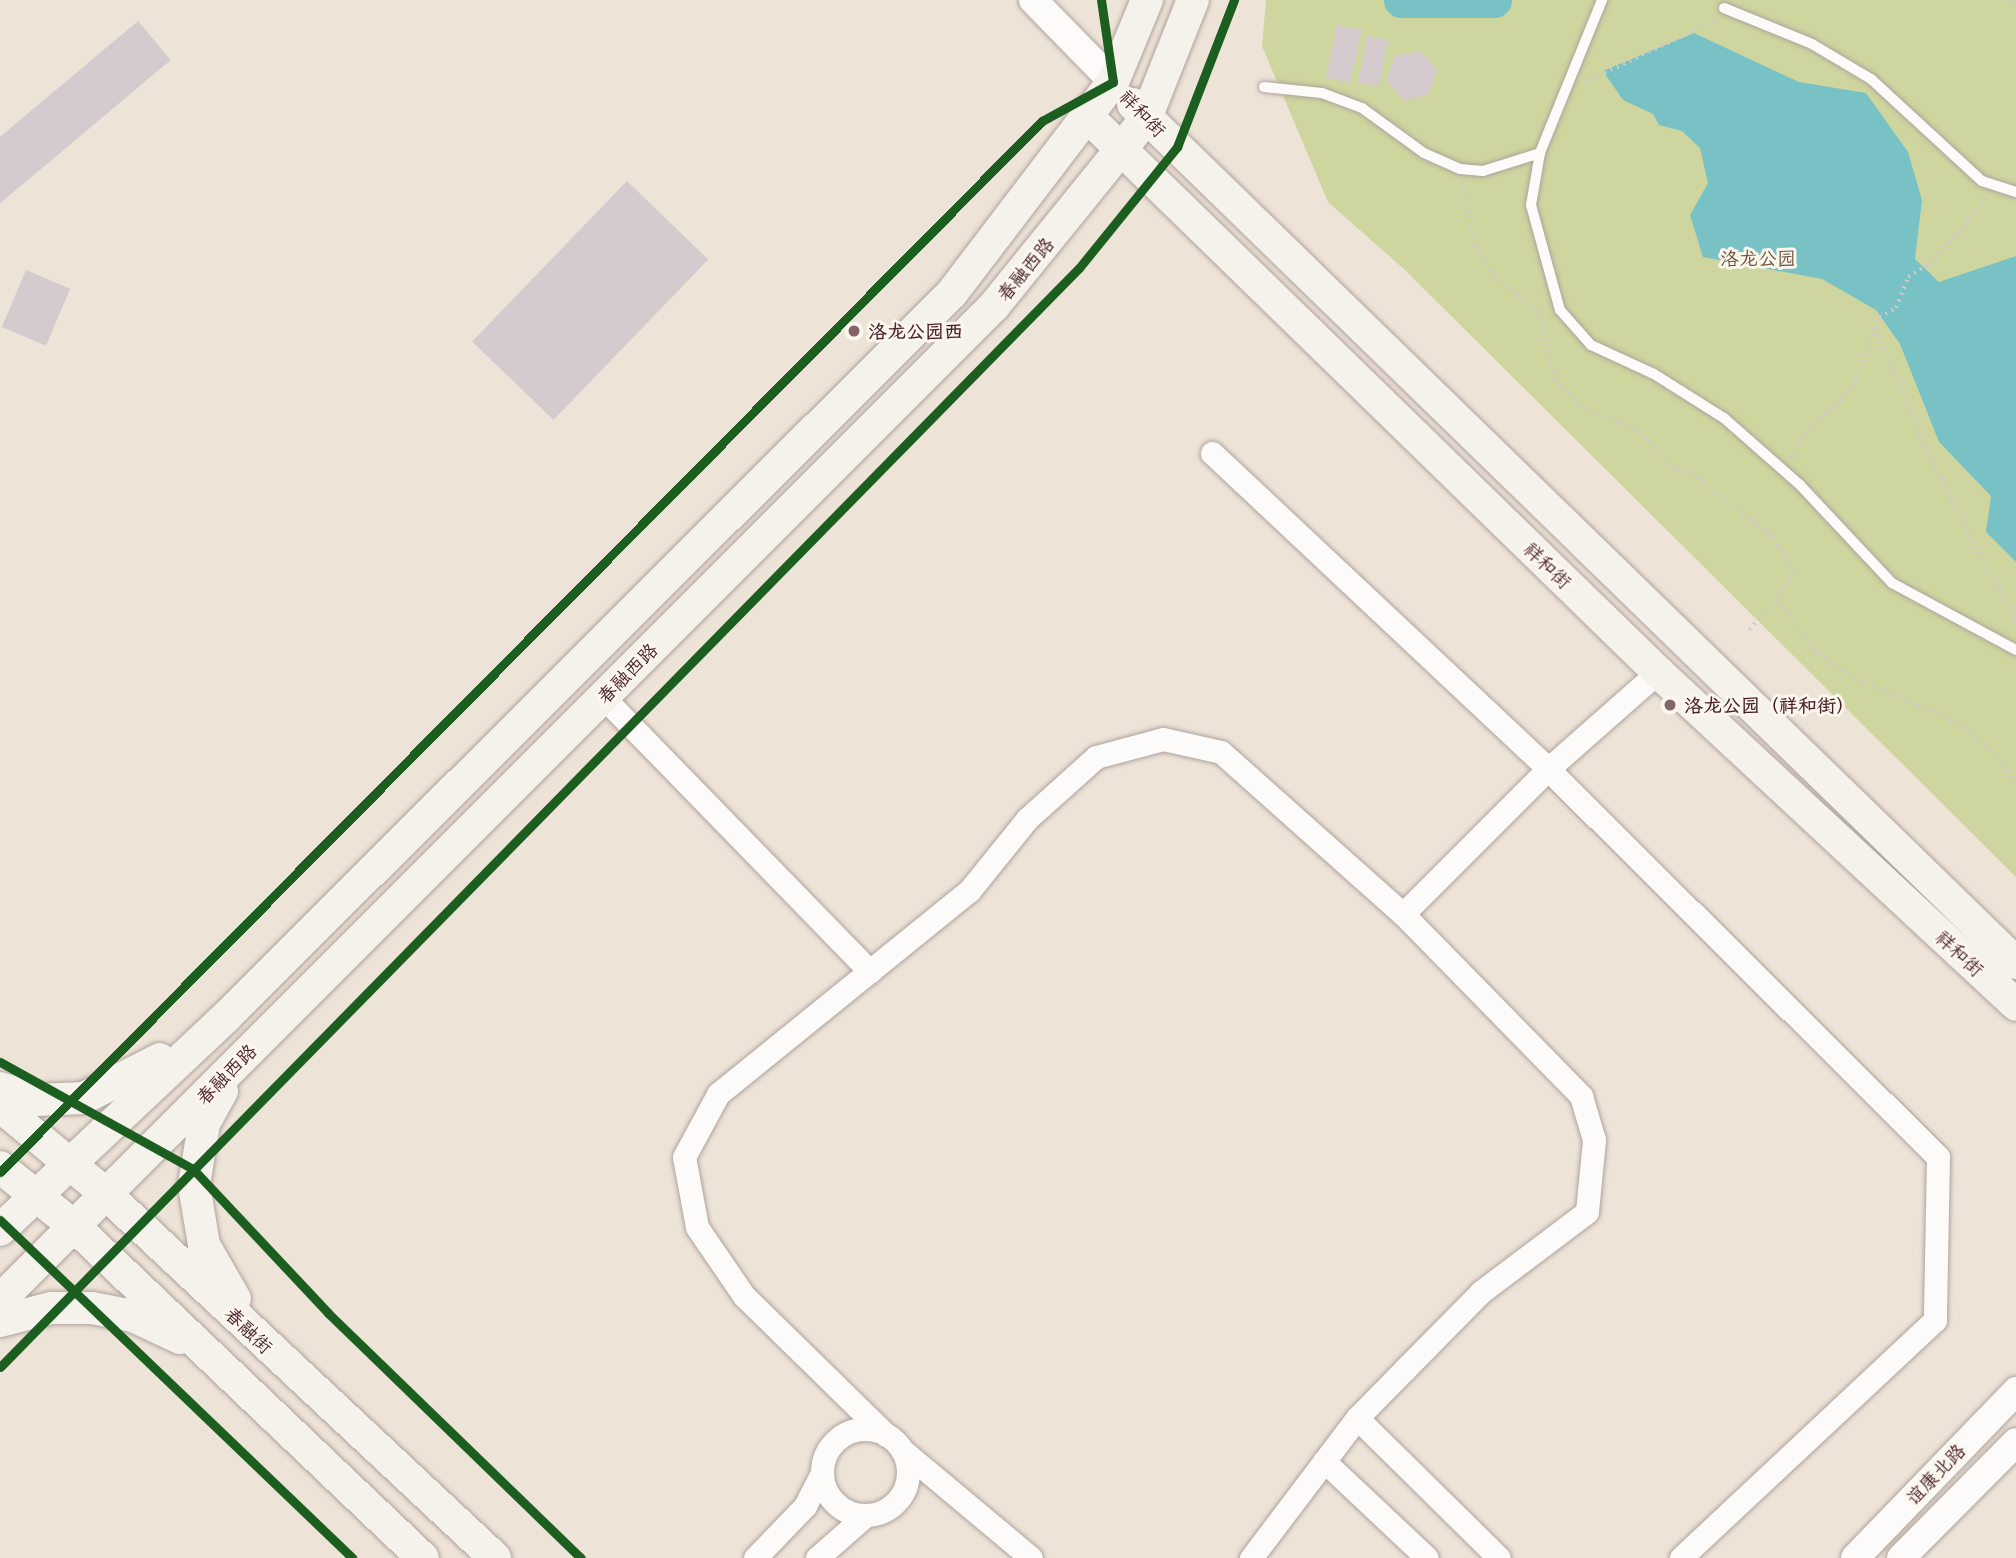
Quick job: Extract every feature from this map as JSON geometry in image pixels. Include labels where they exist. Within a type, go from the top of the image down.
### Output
[{"type":"main road","name":"春融西路","points":[[0,1230],[226,1017],[952,293],[1113,82],[1147,0]]},
{"type":"main road","name":"春融西路","points":[[0,1300],[994,306],[1146,118],[1193,0]]},
{"type":"main road","name":"祥和街","points":[[1113,82],[1146,118],[2016,963]]},
{"type":"main road","name":"祥和街","points":[[1087,116],[1658,671],[2016,1005]]},
{"type":"main road","points":[[0,1088],[51,1101],[100,1093],[226,1017]]},
{"type":"main road","points":[[253,1047],[204,1124],[193,1169],[198,1226],[229,1291],[326,1403]]},
{"type":"main road","name":"春融街","points":[[0,1106],[106,1194],[326,1403],[495,1558]]},
{"type":"main road","points":[[0,1167],[74,1226],[423,1558]]},
{"type":"main road","points":[[0,1321],[58,1307],[113,1311],[207,1352]]},
{"type":"street","points":[[1033,0],[1113,82]]},
{"type":"street","points":[[1212,453],[1548,769],[1938,1157],[1936,1320],[1681,1558]]},
{"type":"street","points":[[1403,914],[1548,769],[1658,671]]},
{"type":"street","points":[[603,696],[870,972]]},
{"type":"street","points":[[1031,1558],[945,1491],[894,1442],[848,1391],[744,1296],[697,1227],[684,1157],[718,1094],[969,891],[1027,819],[1097,757],[1163,739],[1221,752],[1403,914],[1581,1096],[1594,1140],[1587,1212],[1481,1292],[1357,1418],[1251,1558]]},
{"type":"street","points":[[755,1558],[804,1506],[822,1472],[827,1451],[843,1435],[851,1414],[848,1391]]},
{"type":"street","name":"谊康北路","points":[[1855,1558],[2016,1391]]},
{"type":"street","points":[[1357,1418],[1499,1558]]},
{"type":"street","points":[[817,1558],[866,1515],[887,1509],[902,1493],[908,1472],[894,1442],[864,1429],[843,1435]]},
{"type":"street","name":"谊康北路","points":[[1901,1558],[2016,1442]]},
{"type":"street","points":[[1324,1461],[1427,1558]]},
{"type":"street","points":[[822,1472],[835,1503],[866,1515]]},
{"type":"street","points":[[902,1493],[945,1491]]},
{"type":"lane","points":[[1601,4],[1563,91],[1540,153],[1531,205],[1560,310],[1591,345],[1654,374],[1724,418],[1784,471],[1892,583],[2016,650]]},
{"type":"lane","points":[[1724,8],[1812,44],[1871,79],[1982,181],[2016,192]]},
{"type":"lane","points":[[1264,87],[1322,93],[1362,108],[1424,153],[1460,169],[1483,171],[1540,153]]},
{"type":"path","points":[[2005,0],[2016,5]]},
{"type":"path","points":[[1563,91],[1694,33],[1722,18],[1724,8]]},
{"type":"path","points":[[1460,169],[1476,245],[1494,278],[1538,310],[1554,379],[1583,408],[1640,431],[1671,467],[1692,473],[1774,538],[1794,574],[1749,630]]},
{"type":"path","points":[[1784,471],[1808,428],[1853,388],[1879,317],[1896,308],[1908,277],[1930,264],[1998,187]]},
{"type":"path","points":[[1876,327],[1922,440],[2016,624]]},
{"type":"path","points":[[1777,598],[1818,653],[1853,678],[1957,722],[2000,758],[2016,785]]},
{"type":"green space","name":"洛龙公园","points":[[1266,0],[2016,0],[2016,877],[1405,270],[1328,202],[1262,46]]},
{"type":"water","points":[[1694,33],[1799,82],[1866,93],[1908,152],[1922,200],[1915,259],[1939,282],[2016,256],[2016,562],[1986,532],[1991,496],[1939,442],[1900,344],[1876,310],[1822,279],[1703,257],[1690,215],[1708,183],[1700,148],[1682,131],[1659,125],[1653,114],[1623,100],[1603,71]]},
{"type":"building","points":[[138,21],[171,60],[0,203],[0,137]]},
{"type":"building","points":[[1337,25],[1361,30],[1350,83],[1326,78]]},
{"type":"building","points":[[1367,36],[1388,40],[1379,86],[1358,82]]},
{"type":"building","points":[[1420,51],[1437,70],[1428,95],[1403,100],[1386,80],[1395,56]]},
{"type":"building","points":[[627,181],[708,259],[553,420],[472,341]]},
{"type":"building","points":[[26,270],[70,289],[46,346],[2,327]]},
{"type":"waterway","points":[[1401,0],[1494,0]]},
{"type":"cycle path","points":[[0,1172],[1042,121],[1113,82],[1101,0]]},
{"type":"cycle path","points":[[0,1367],[1079,268],[1177,147],[1234,0]]},
{"type":"cycle path","points":[[0,1062],[193,1169],[328,1313],[581,1558]]},
{"type":"cycle path","points":[[0,1220],[352,1558]]},
{"type":"place","name":"洛龙公园西","points":[[854,331]]},
{"type":"place","name":"洛龙公园（祥和街）","points":[[1670,705]]}]
